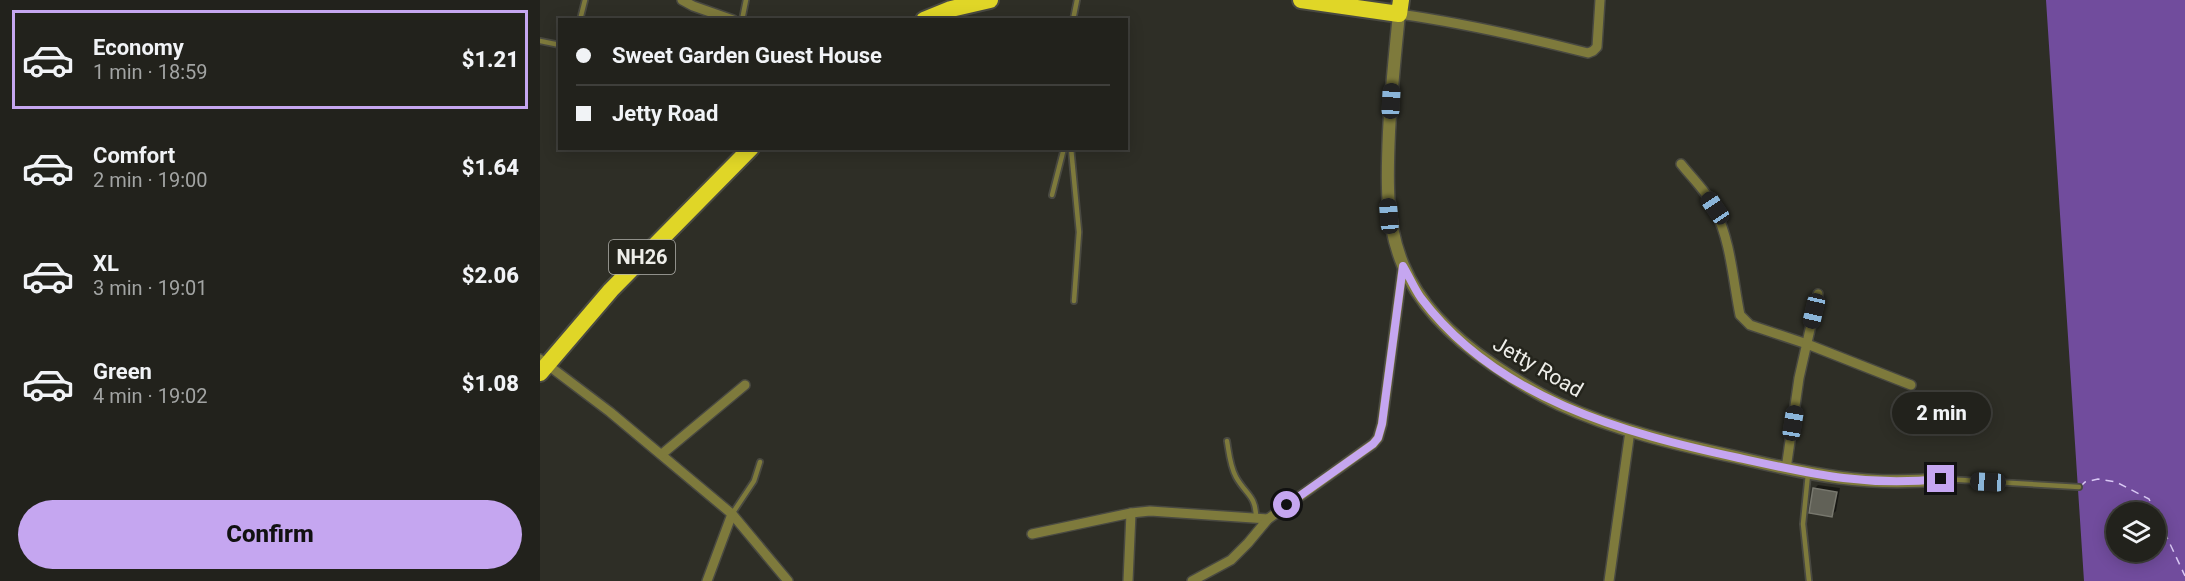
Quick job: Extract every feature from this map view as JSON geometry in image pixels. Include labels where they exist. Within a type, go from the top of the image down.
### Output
[{"type":"highway","points":[[928,18],[953,5],[990,0]]},
{"type":"highway","points":[[1300,0],[1400,7]]},
{"type":"highway","name":"NH26","points":[[543,366],[632,267],[749,150]]},
{"type":"street","points":[[682,0],[727,18]]},
{"type":"street","points":[[1400,7],[1438,20],[1517,35],[1588,53],[1598,47],[1600,0]]},
{"type":"street","name":"Jetty Road","points":[[1400,7],[1392,84],[1387,183],[1389,216],[1403,266],[1420,296],[1444,326],[1475,353],[1520,383],[1594,419],[1630,431],[1808,474],[1887,483],[1941,479]]},
{"type":"street","points":[[1681,164],[1715,208],[1723,230],[1740,315],[1750,325],[1807,344],[1911,385]]},
{"type":"street","points":[[1192,581],[1231,560],[1268,519],[1373,444],[1378,438],[1382,424],[1403,266]]},
{"type":"street","points":[[1786,469],[1799,378],[1818,294]]},
{"type":"street","points":[[543,366],[662,454],[732,514],[788,581]]},
{"type":"street","points":[[662,454],[745,386]]},
{"type":"street","points":[[1608,581],[1630,431]]},
{"type":"street","points":[[1032,534],[1150,511],[1268,519]]},
{"type":"street","points":[[1128,581],[1131,513]]},
{"type":"street","points":[[707,581],[732,514]]},
{"type":"lane","points":[[580,18],[585,0]]},
{"type":"lane","points":[[742,18],[746,0]]},
{"type":"lane","points":[[1073,18],[1077,0]]},
{"type":"lane","points":[[540,41],[558,45]]},
{"type":"lane","points":[[1052,195],[1064,150]]},
{"type":"lane","points":[[1071,150],[1079,232],[1074,301]]},
{"type":"lane","points":[[1227,441],[1231,467],[1240,484],[1253,497],[1256,518]]},
{"type":"lane","points":[[732,514],[754,481],[760,462]]},
{"type":"lane","points":[[1808,474],[1803,524],[1809,581]]},
{"type":"lane","points":[[1941,479],[2079,487]]},
{"type":"shaded area","points":[[2046,0],[2185,0],[2185,581],[2084,581]]},
{"type":"building","points":[[1813,488],[1837,492],[1832,517],[1809,513]]},
{"type":"ferry route","points":[[2080,487],[2085,482],[2098,479],[2116,482],[2149,499],[2185,576]]},
{"type":"route","points":[[1287,505],[1373,444],[1378,438],[1382,424],[1403,266],[1420,296],[1444,326],[1475,353],[1538,393],[1594,419],[1678,444],[1808,474],[1887,483],[1941,479]]}]
